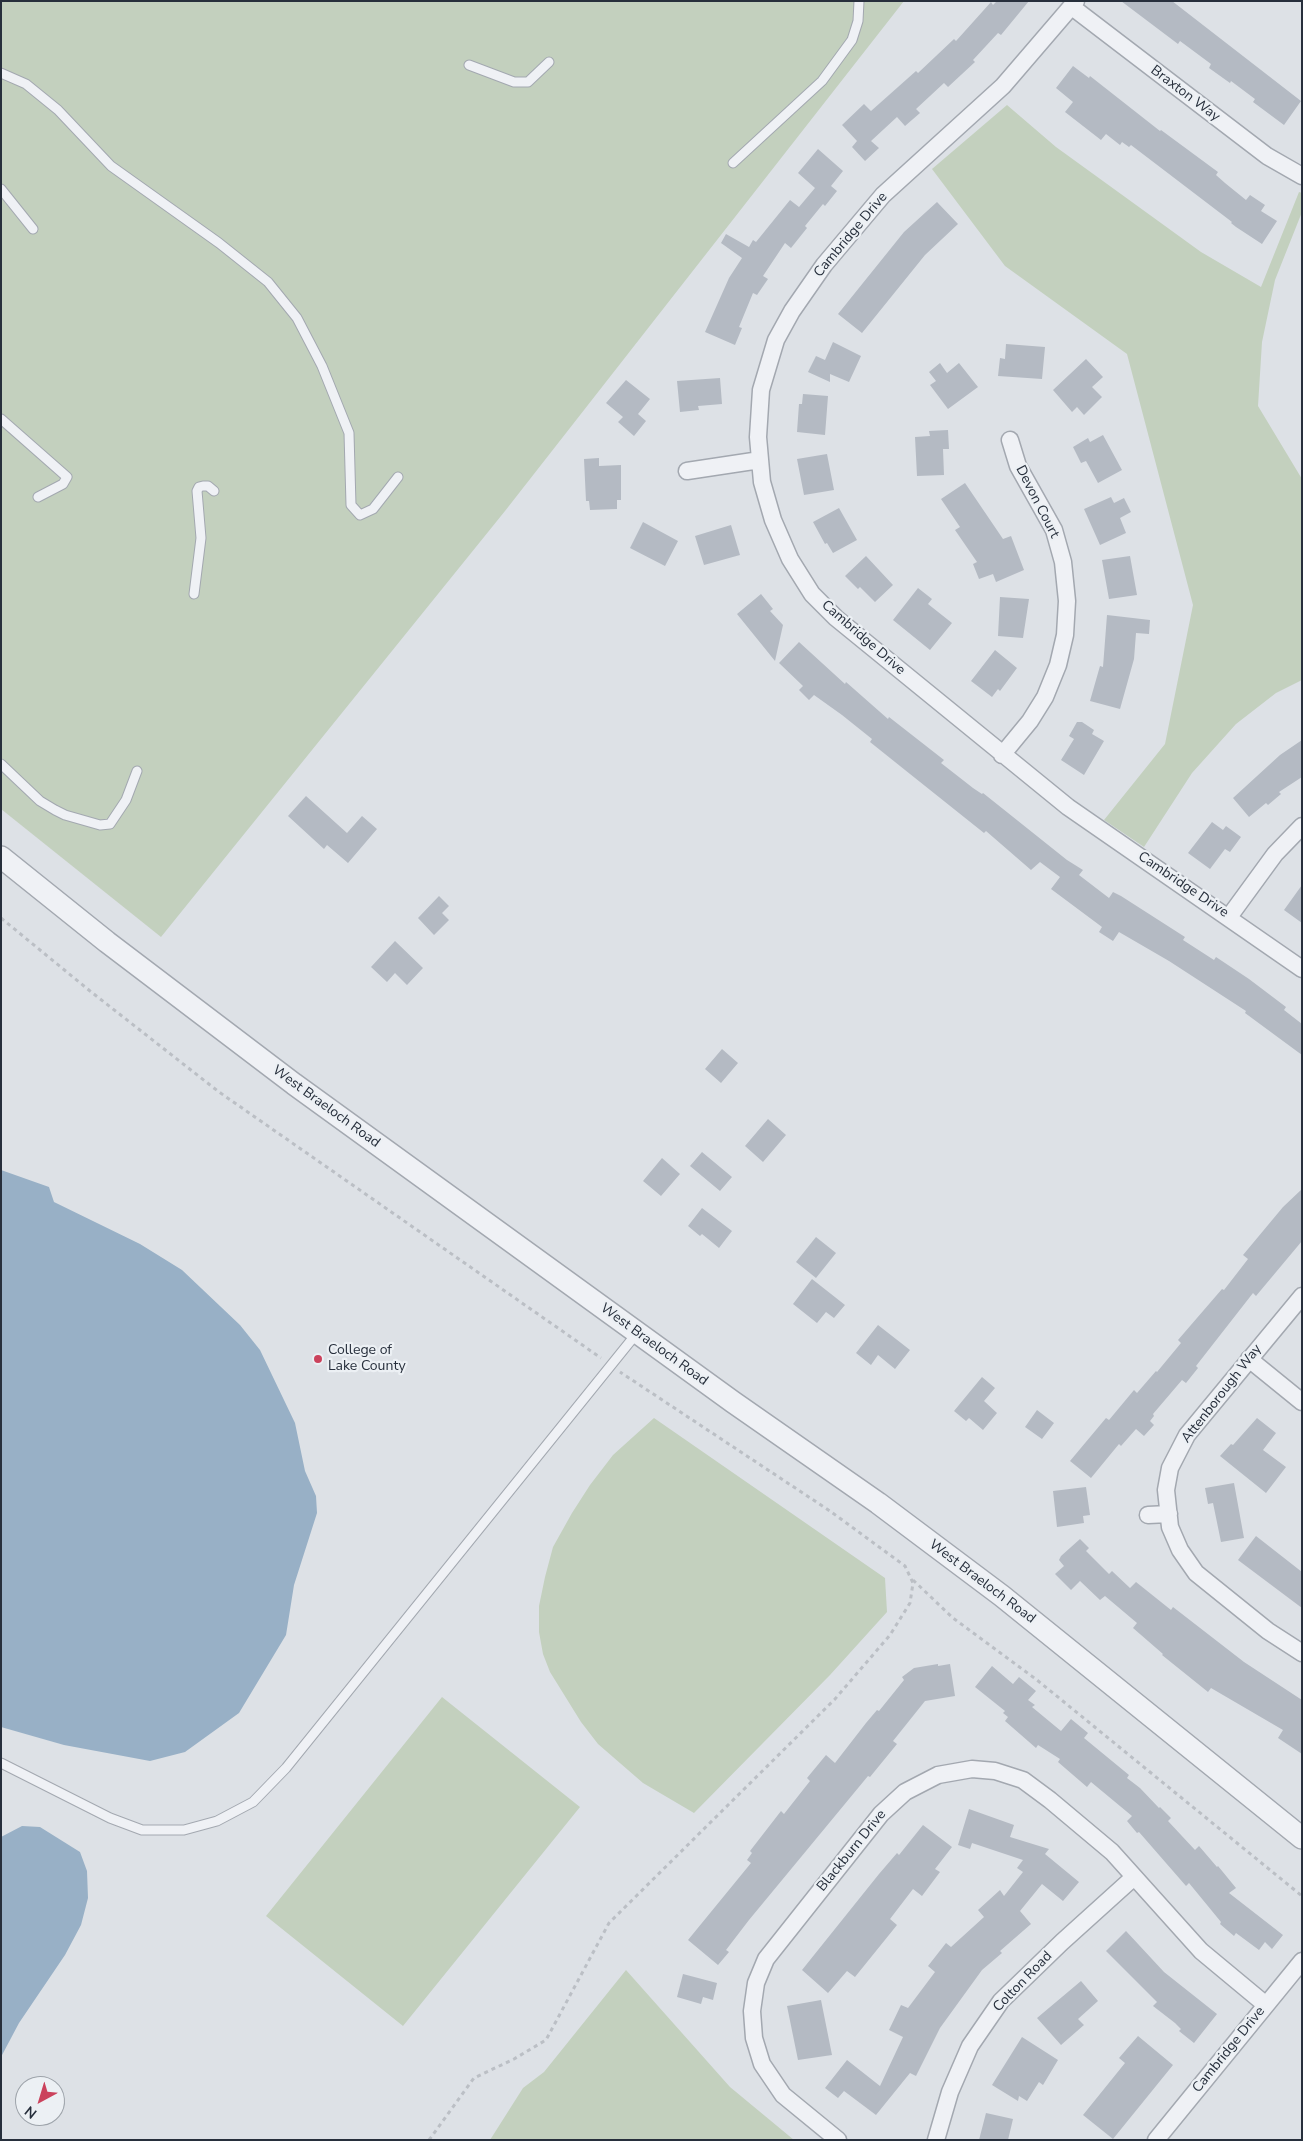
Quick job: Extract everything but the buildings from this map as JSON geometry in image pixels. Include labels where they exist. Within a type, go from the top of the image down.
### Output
[{"type":"street","name":"Braxton Way","points":[[1074,4],[1267,156],[1302,176]]},
{"type":"street","name":"Cambridge Drive","points":[[1074,4],[1003,86],[882,195],[824,265],[792,311],[776,340],[761,390],[758,437],[762,482],[773,520],[790,559],[812,594],[836,618],[1068,807],[1302,969]]},
{"type":"street","name":"Devon Court","points":[[1002,755],[1030,721],[1045,697],[1058,665],[1065,635],[1068,601],[1063,562],[1054,530],[1018,466],[1010,440]]},
{"type":"street","points":[[687,471],[760,460]]},
{"type":"street","points":[[1229,917],[1275,854],[1302,826]]},
{"type":"street","name":"West Braeloch Road","points":[[1,857],[107,942],[294,1084],[638,1333],[878,1503],[1023,1612],[1302,1838]]},
{"type":"street","name":"Attenborough Way","points":[[1302,1296],[1187,1435],[1170,1468],[1166,1490],[1170,1527],[1176,1542],[1196,1574],[1268,1631],[1302,1653]]},
{"type":"street","points":[[1249,1360],[1302,1402]]},
{"type":"street","points":[[1148,1515],[1168,1514]]},
{"type":"street","name":"Blackburn Drive","points":[[838,2140],[784,2095],[762,2064],[754,2038],[752,2012],[756,1983],[766,1959],[881,1814],[899,1798],[938,1775],[972,1769],[995,1771],[1023,1780],[1112,1852],[1201,1951],[1266,2005]]},
{"type":"street","name":"Colton Road","points":[[936,2140],[950,2092],[970,2046],[1001,2002],[1062,1942],[1134,1877]]},
{"type":"street","name":"Cambridge Drive","points":[[1156,2140],[1302,1962]]},
{"type":"lane","points":[[733,163],[822,81],[852,40],[858,20],[859,1]]},
{"type":"lane","points":[[469,65],[488,74],[514,82],[528,82],[549,62]]},
{"type":"lane","points":[[1,73],[26,84],[58,110],[111,166],[219,243],[268,282],[297,318],[322,366],[349,433],[351,505],[360,515],[373,509],[398,477]]},
{"type":"lane","points":[[1,189],[33,229]]},
{"type":"lane","points":[[1,420],[67,478],[63,484],[38,497]]},
{"type":"lane","points":[[194,594],[201,538],[197,491],[199,487],[208,486],[214,491]]},
{"type":"lane","points":[[1,764],[40,801],[66,815],[100,825],[110,824],[126,800],[137,771]]},
{"type":"lane","points":[[1,1763],[110,1818],[142,1830],[184,1830],[217,1821],[253,1802],[286,1768],[638,1333]]},
{"type":"path","points":[[1,918],[90,991],[219,1092],[611,1365],[830,1511],[905,1566],[913,1583],[910,1603],[890,1635],[835,1699],[609,1923],[546,2040],[514,2059],[474,2078],[429,2140]]},
{"type":"path","points":[[910,1578],[953,1618],[1037,1680],[1302,1896]]},
{"type":"green space","points":[[1,1],[904,1],[505,511],[161,937],[1,809]]},
{"type":"green space","points":[[1007,105],[1056,147],[1201,252],[1261,287],[1299,192],[1302,193],[1302,212],[1275,280],[1262,342],[1258,406],[1302,479],[1302,680],[1276,693],[1236,724],[1192,773],[1144,847],[1104,820],[1165,744],[1193,605],[1127,354],[1005,266],[932,169]]},
{"type":"green space","points":[[654,1418],[885,1578],[887,1612],[830,1675],[694,1813],[643,1783],[598,1744],[581,1722],[550,1672],[543,1654],[539,1632],[539,1606],[553,1547],[590,1485],[613,1455]]},
{"type":"green space","points":[[442,1697],[580,1807],[403,2026],[266,1916]]},
{"type":"green space","points":[[626,1970],[730,2087],[794,2140],[490,2140],[523,2088],[544,2072]]},
{"type":"water","points":[[1,1170],[49,1187],[54,1202],[140,1244],[182,1270],[240,1325],[260,1350],[295,1423],[305,1471],[316,1496],[317,1513],[294,1585],[286,1635],[239,1713],[185,1752],[150,1761],[64,1745],[1,1727]]},
{"type":"water","points":[[22,1826],[40,1827],[80,1852],[87,1871],[88,1898],[81,1925],[65,1955],[19,2023],[1,2057],[1,1837]]},
{"type":"place","name":"College of Lake County","points":[[318,1359]]}]
